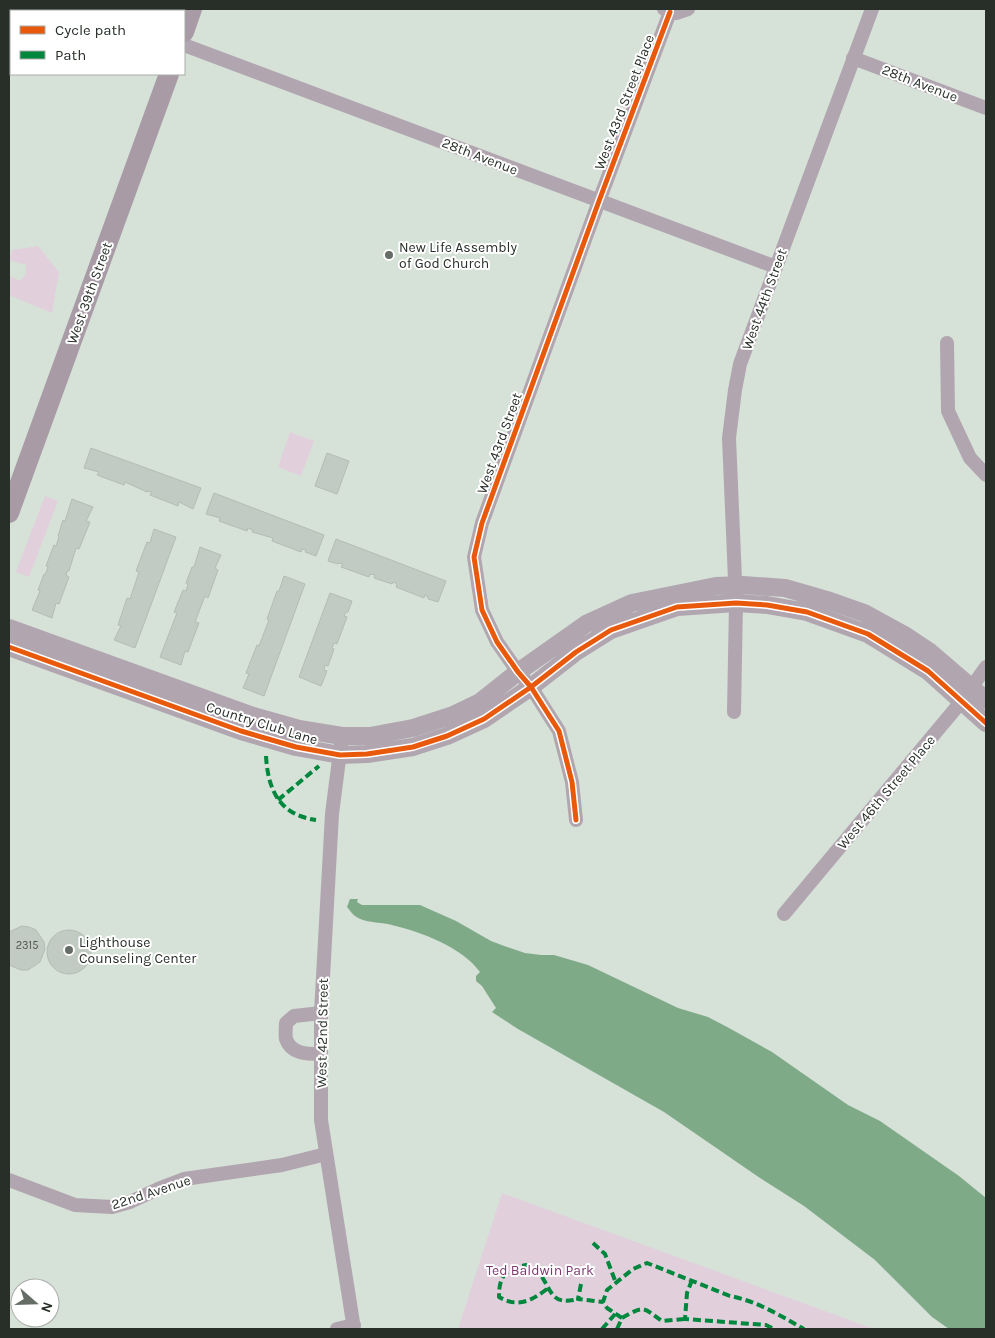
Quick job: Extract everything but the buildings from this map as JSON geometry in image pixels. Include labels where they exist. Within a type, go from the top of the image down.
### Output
[{"type":"main road","points":[[185,29],[192,9]]},
{"type":"main road","name":"West 39th Street","points":[[9,513],[169,75]]},
{"type":"street","name":"West 43rd Street Place","points":[[599,201],[667,10],[676,13],[688,9]]},
{"type":"street","name":"West 44th Street","points":[[734,712],[736,603],[729,438],[740,364],[872,9]]},
{"type":"street","name":"28th Avenue","points":[[185,45],[776,267]]},
{"type":"street","name":"28th Avenue","points":[[853,58],[986,108]]},
{"type":"street","name":"West 43rd Street","points":[[532,687],[518,672],[497,642],[482,610],[474,557],[482,523],[599,201]]},
{"type":"street","points":[[947,343],[948,412],[970,458],[986,475]]},
{"type":"street","name":"Country Club Lane","points":[[9,628],[253,716],[299,729],[342,736],[370,736],[413,728],[453,715],[480,702],[518,672],[586,624],[632,603],[716,586],[734,585],[785,588],[864,613],[906,636],[930,652],[986,700]]},
{"type":"street","name":"Country Club Lane","points":[[9,647],[240,731],[296,747],[340,755],[368,754],[412,747],[447,736],[484,719],[532,687],[576,652],[611,630],[677,607],[736,603],[767,605],[807,612],[868,634],[928,671],[986,723]]},
{"type":"street","name":"West 46th Street Place","points":[[784,914],[961,702],[986,667]]},
{"type":"street","points":[[532,687],[559,731],[570,775],[576,820]]},
{"type":"street","name":"West 42nd Street","points":[[342,736],[332,814],[321,1013],[321,1120],[354,1327]]},
{"type":"street","points":[[320,1054],[306,1054],[294,1051],[286,1040],[286,1023],[294,1016],[321,1013]]},
{"type":"street","name":"22nd Avenue","points":[[9,1180],[75,1205],[112,1207],[130,1202],[184,1179],[282,1165],[326,1154]]},
{"type":"street","points":[[337,1329],[354,1327]]},
{"type":"green space","points":[[38,246],[59,272],[52,313],[9,295],[9,276],[20,281],[26,274],[26,265],[9,260],[12,250]]},
{"type":"green space","points":[[290,432],[314,441],[301,476],[278,467]]},
{"type":"green space","points":[[45,496],[58,501],[29,577],[16,572]]},
{"type":"green space","name":"Ted Baldwin Park","points":[[502,1193],[874,1329],[458,1329]]},
{"type":"shaded area","points":[[350,899],[358,899],[357,902],[362,905],[420,905],[456,921],[491,941],[507,947],[525,953],[554,955],[588,965],[678,1008],[708,1017],[729,1028],[772,1052],[848,1105],[880,1121],[959,1176],[986,1198],[986,1329],[949,1329],[932,1317],[875,1260],[804,1206],[664,1112],[518,1029],[492,1012],[496,1008],[482,986],[476,981],[476,976],[480,972],[463,955],[428,936],[392,925],[359,918],[347,907]]},
{"type":"marked path","points":[[266,756],[270,780],[278,799],[293,813],[316,820]]},
{"type":"marked path","points":[[278,800],[319,766]]},
{"type":"marked path","points":[[593,1243],[605,1254],[616,1283]]},
{"type":"marked path","points":[[617,1329],[622,1318],[607,1308],[603,1302],[607,1290],[633,1269],[647,1263],[730,1296],[759,1305],[804,1329]]},
{"type":"marked path","points":[[547,1289],[524,1302],[512,1302],[499,1297],[500,1283],[505,1274],[526,1265],[539,1273],[557,1299],[569,1301],[578,1299]]},
{"type":"marked path","points":[[692,1280],[687,1293],[685,1319],[766,1325],[774,1329]]},
{"type":"marked path","points":[[581,1284],[578,1299],[603,1302]]},
{"type":"marked path","points":[[622,1318],[643,1309],[662,1321],[685,1319]]},
{"type":"marked path","points":[[602,1329],[616,1313]]},
{"type":"cycle path","points":[[576,820],[572,782],[559,731],[531,687],[497,642],[482,610],[474,557],[482,523],[670,12]]},
{"type":"cycle path","points":[[9,647],[241,731],[296,747],[340,755],[367,754],[413,747],[447,736],[484,719],[531,687],[576,652],[611,630],[677,607],[736,603],[767,605],[807,612],[868,634],[928,671],[986,723]]},
{"type":"place","name":"New Life Assembly of God Church","points":[[389,255]]},
{"type":"place","name":"Lighthouse Counseling Center","points":[[69,950]]}]
